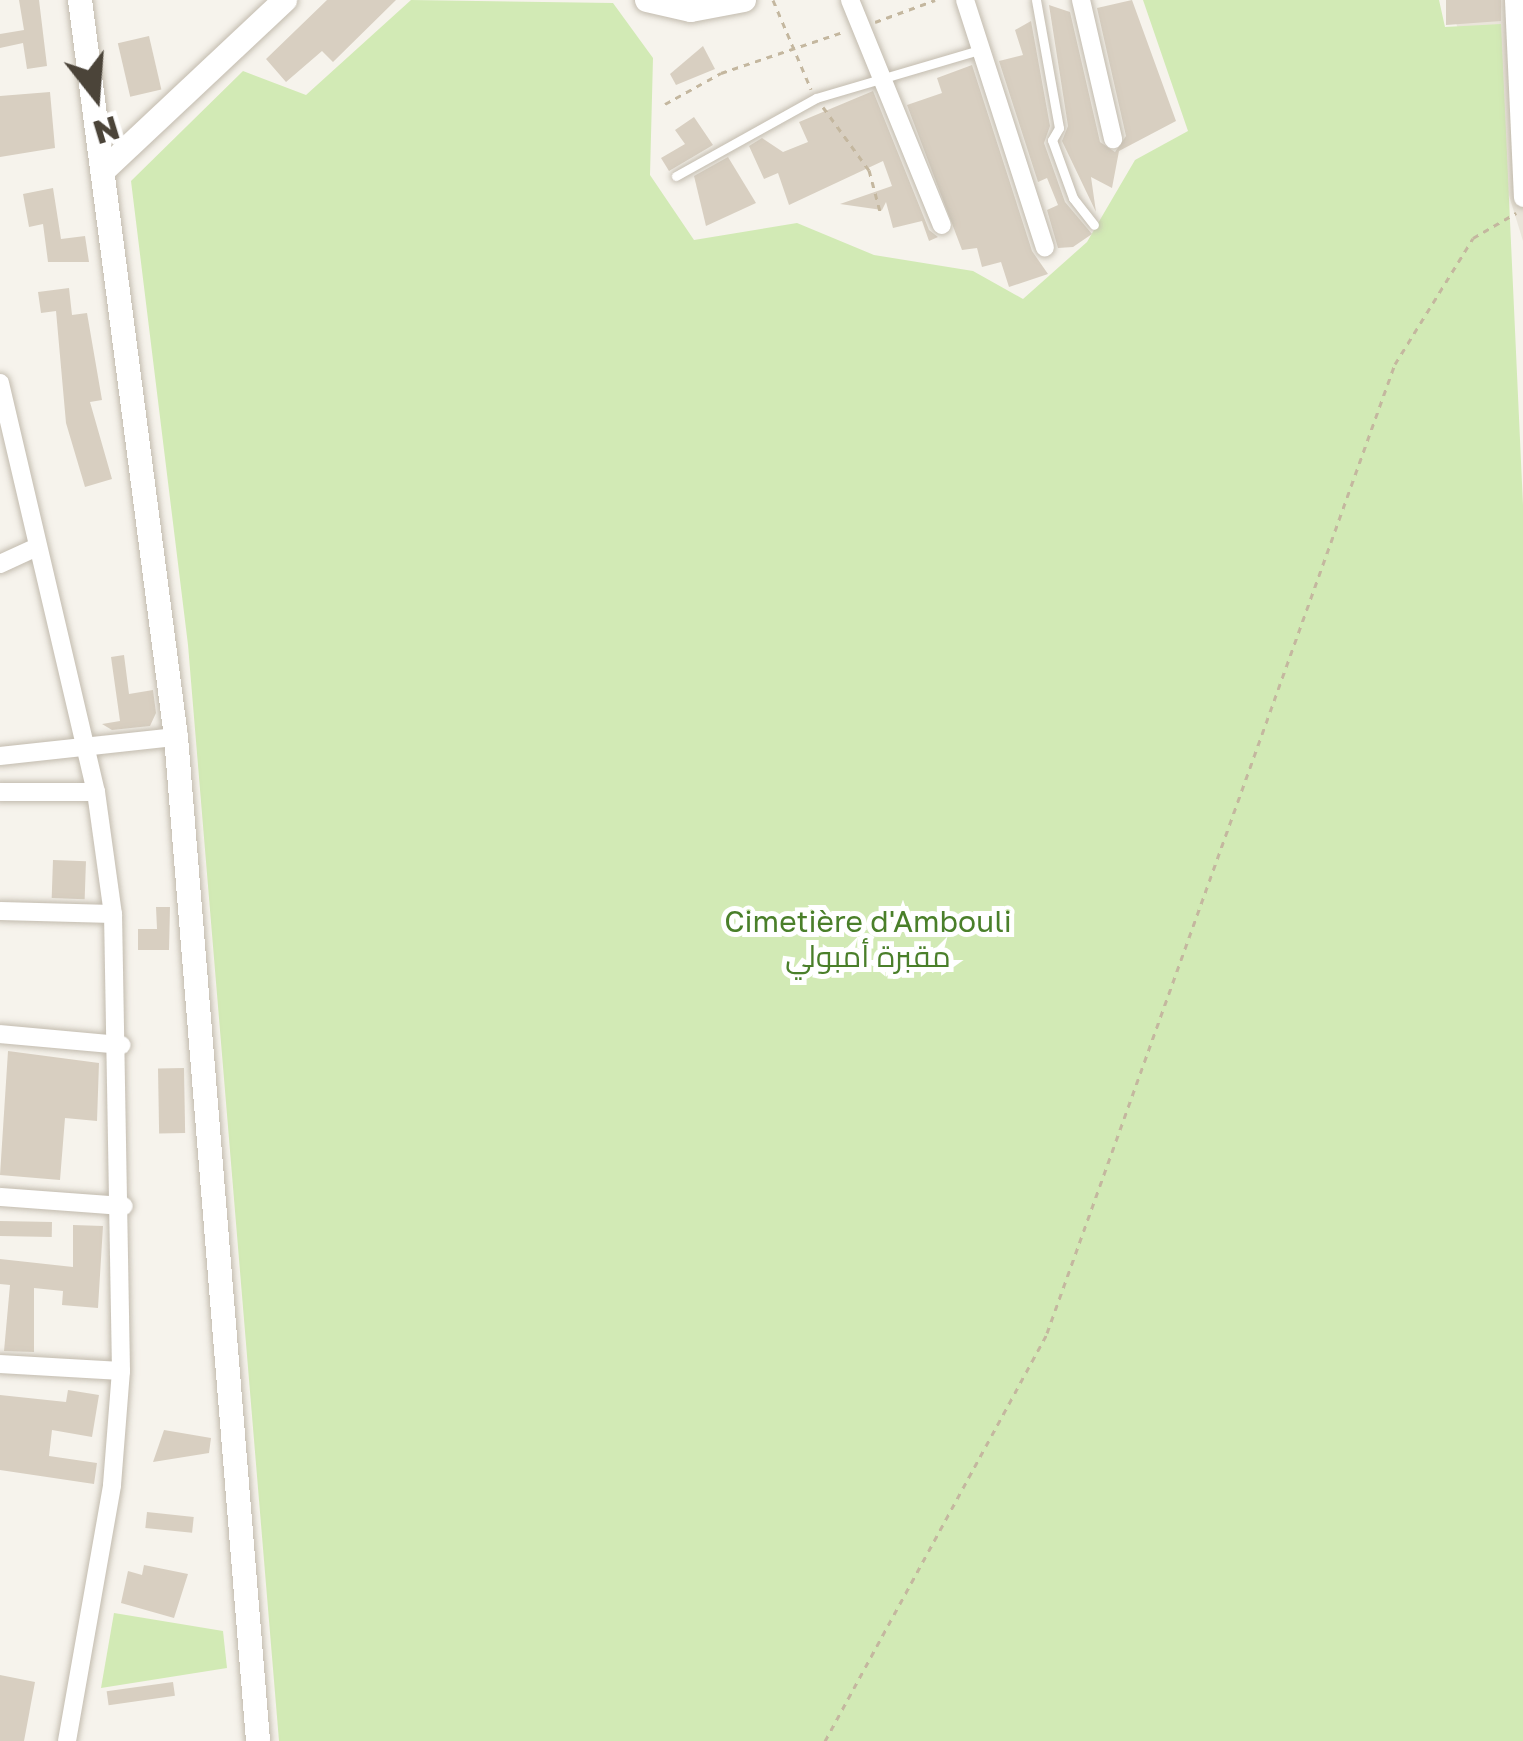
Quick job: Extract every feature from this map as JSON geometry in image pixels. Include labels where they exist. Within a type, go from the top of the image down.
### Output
[{"type":"street","points":[[80,0],[106,169],[176,737],[258,1741]]},
{"type":"street","points":[[106,169],[285,0]]},
{"type":"street","points":[[646,0],[691,10],[744,0]]},
{"type":"street","points":[[850,0],[942,225]]},
{"type":"street","points":[[964,0],[1045,247]]},
{"type":"street","points":[[1081,0],[1113,139]]},
{"type":"street","points":[[1514,0],[1523,198]]},
{"type":"street","points":[[0,383],[96,792],[113,914],[122,1045],[121,1371],[109,1507],[67,1741]]},
{"type":"street","points":[[0,564],[37,547]]},
{"type":"street","points":[[0,756],[85,742],[176,737]]},
{"type":"street","points":[[0,792],[96,792]]},
{"type":"street","points":[[0,911],[113,914]]},
{"type":"street","points":[[0,1034],[122,1045]]},
{"type":"street","points":[[0,1197],[124,1206]]},
{"type":"street","points":[[0,1364],[121,1371]]},
{"type":"lane","points":[[1036,0],[1059,128],[1052,140],[1072,198],[1094,225]]},
{"type":"lane","points":[[676,176],[752,128],[884,78],[979,50]]},
{"type":"path","points":[[664,104],[721,73],[935,0]]},
{"type":"path","points":[[825,1741],[1047,1334],[1395,364],[1474,238],[1523,209]]},
{"type":"shaded area","points":[[1449,0],[1523,0],[1523,241]]},
{"type":"green space","name":"Cimetière d'Ambouli مقبرة أمبولي","points":[[411,0],[613,3],[653,58],[650,175],[694,240],[797,223],[874,255],[973,271],[1023,299],[1087,242],[1135,160],[1188,131],[1143,0],[1439,0],[1445,27],[1501,24],[1523,505],[1523,1741],[279,1741],[188,645],[131,181],[243,71],[306,95]]},
{"type":"green space","points":[[114,1613],[223,1631],[227,1668],[101,1688]]},
{"type":"building","points":[[19,0],[39,0],[47,66],[27,69],[23,43],[0,48],[0,34],[24,30]]},
{"type":"building","points":[[327,0],[396,0],[333,62],[322,51],[286,82],[266,59]]},
{"type":"building","points":[[1132,0],[1176,121],[1119,151],[1112,188],[1091,177],[1096,212],[1062,141],[1068,126],[1049,5],[1070,12],[1100,142],[1115,152],[1126,136],[1097,8]]},
{"type":"building","points":[[1446,0],[1501,0],[1501,21],[1446,25]]},
{"type":"building","points":[[1031,21],[1050,126],[1044,143],[1065,202],[1092,234],[1073,247],[1058,248],[1047,210],[1058,205],[1047,178],[1038,182],[999,61],[1023,55],[1015,30]]},
{"type":"building","points":[[149,36],[161,90],[130,97],[118,43]]},
{"type":"building","points":[[703,46],[715,69],[676,85],[670,74]]},
{"type":"building","points":[[972,65],[1032,251],[1048,274],[1009,287],[1001,262],[982,267],[977,248],[962,250],[907,105],[942,93],[937,78]]},
{"type":"building","points":[[873,91],[929,230],[938,237],[929,241],[922,221],[893,228],[886,202],[882,210],[840,204],[892,186],[883,161],[789,205],[778,173],[764,179],[749,146],[762,138],[783,152],[808,142],[799,122]]},
{"type":"building","points":[[50,92],[55,148],[0,157],[0,96]]},
{"type":"building","points":[[694,117],[713,145],[669,171],[661,158],[685,144],[675,130]]},
{"type":"building","points":[[728,157],[756,203],[706,226],[694,176]]},
{"type":"building","points":[[53,188],[61,239],[85,236],[89,262],[48,262],[43,224],[29,227],[23,194]]},
{"type":"building","points":[[69,288],[72,315],[87,313],[102,400],[90,402],[112,479],[85,487],[66,423],[56,311],[41,313],[38,292]]},
{"type":"building","points":[[124,655],[129,694],[153,690],[156,713],[150,726],[112,730],[102,724],[120,721],[111,657]]},
{"type":"building","points":[[53,860],[86,861],[85,899],[52,898]]},
{"type":"building","points":[[156,907],[170,907],[169,950],[138,950],[138,929],[157,929]]},
{"type":"building","points":[[8,1051],[99,1063],[97,1121],[65,1118],[60,1180],[0,1175]]},
{"type":"building","points":[[158,1068],[184,1068],[185,1133],[159,1133]]},
{"type":"building","points":[[0,1221],[52,1222],[52,1237],[0,1236]]},
{"type":"building","points":[[73,1225],[103,1226],[98,1308],[62,1305],[63,1291],[34,1288],[34,1352],[4,1351],[10,1285],[0,1284],[0,1259],[73,1267]]},
{"type":"building","points":[[68,1390],[99,1395],[92,1437],[52,1430],[49,1456],[97,1463],[94,1484],[0,1470],[0,1395],[66,1402]]},
{"type":"building","points":[[164,1430],[211,1438],[209,1453],[153,1462]]},
{"type":"building","points":[[147,1512],[194,1517],[192,1533],[145,1528]]},
{"type":"building","points":[[144,1565],[188,1574],[174,1618],[121,1603],[128,1571],[142,1575]]},
{"type":"building","points":[[0,1675],[35,1682],[24,1741],[0,1741]]},
{"type":"building","points":[[173,1682],[175,1696],[109,1705],[107,1691]]}]
